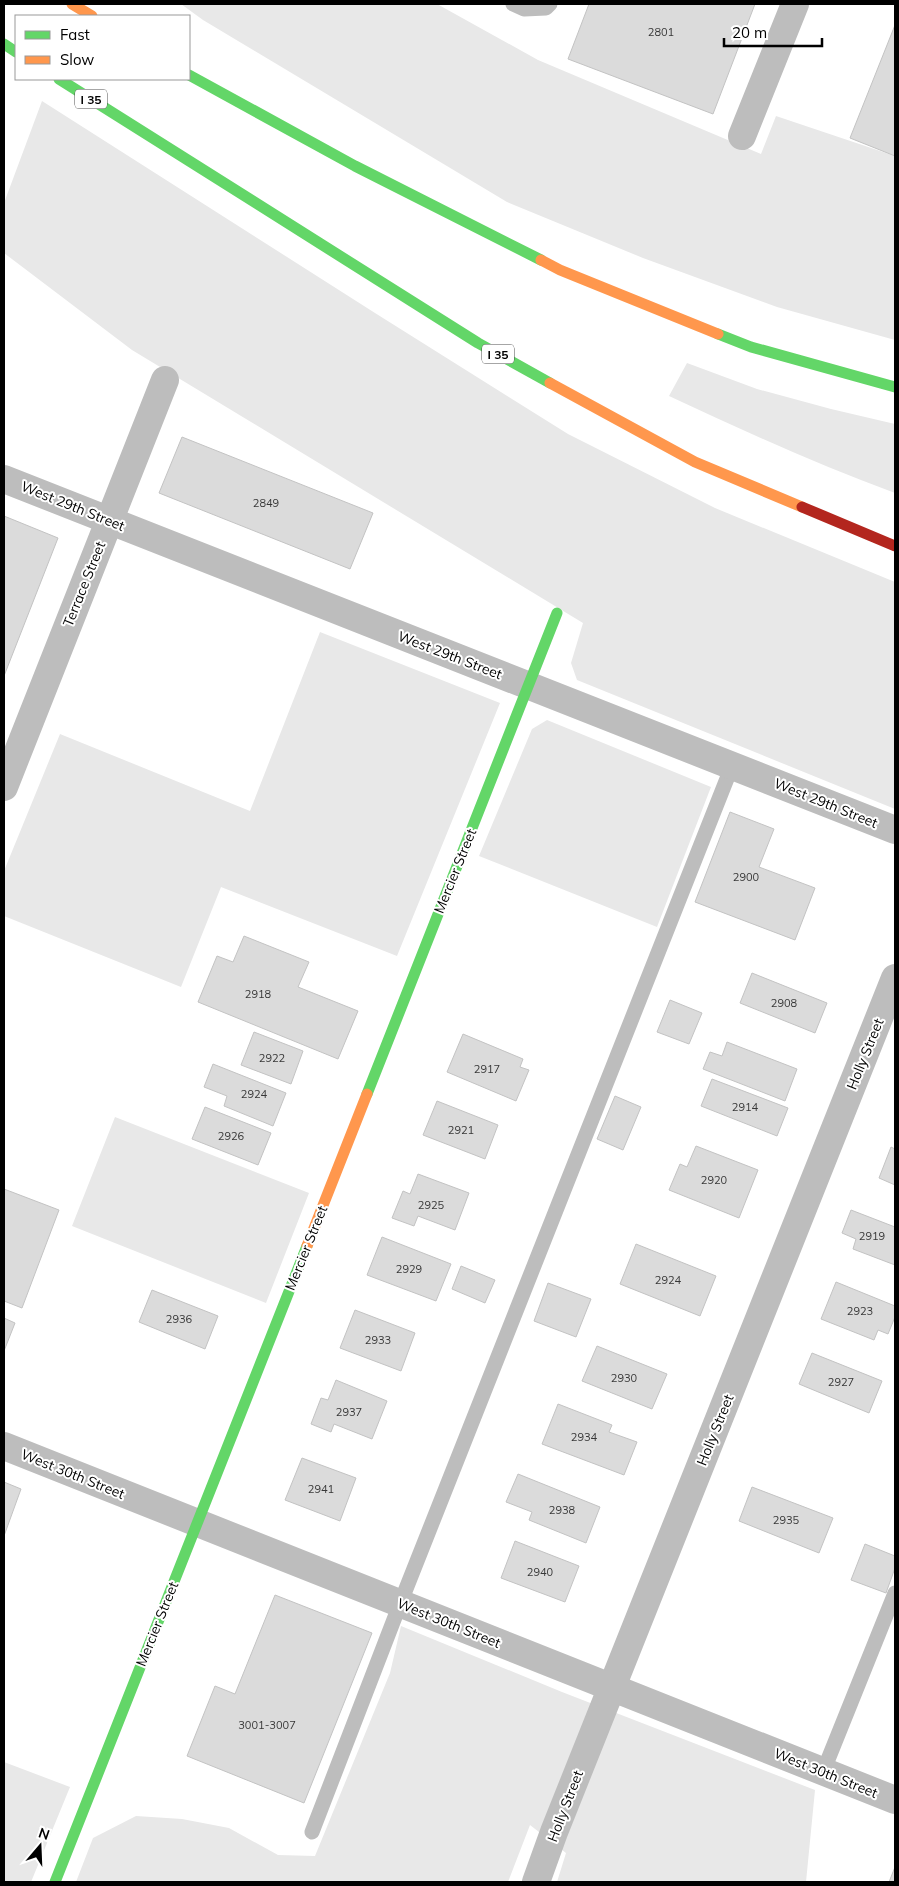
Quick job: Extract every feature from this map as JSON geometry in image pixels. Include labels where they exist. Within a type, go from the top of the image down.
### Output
[{"type":"main road","points":[[72,4],[90,15]]},
{"type":"main road","points":[[4,44],[15,51]]},
{"type":"main road","points":[[190,76],[355,166],[560,270],[751,347],[895,387]]},
{"type":"main road","name":"I 35","points":[[61,80],[487,348],[695,462],[895,546]]},
{"type":"main road","name":"Mercier Street","points":[[55,1882],[557,613]]},
{"type":"street","points":[[742,136],[795,4]]},
{"type":"street","name":"Terrace Street","points":[[4,787],[165,380]]},
{"type":"street","name":"West 29th Street","points":[[4,479],[895,830]]},
{"type":"street","name":"Holly Street","points":[[536,1882],[611,1688],[895,978]]},
{"type":"street","name":"West 30th Street","points":[[4,1446],[895,1800]]},
{"type":"lane","points":[[513,4],[524,9],[546,8],[550,4]]},
{"type":"lane","points":[[312,1832],[400,1604],[732,766]]},
{"type":"lane","points":[[823,1772],[895,1593]]},
{"type":"shaded area","points":[[181,4],[437,4],[538,60],[761,154],[776,116],[895,156],[895,340],[777,307],[643,258],[507,202],[203,20]]},
{"type":"shaded area","points":[[42,101],[568,434],[715,508],[895,582],[895,809],[577,680],[571,663],[583,623],[132,350],[4,253],[4,203]]},
{"type":"shaded area","points":[[687,363],[757,389],[895,424],[895,493],[782,447],[669,396]]},
{"type":"shaded area","points":[[320,632],[500,703],[397,956],[221,887],[181,987],[4,916],[4,871],[60,734],[250,811]]},
{"type":"shaded area","points":[[547,720],[711,787],[657,927],[479,856],[532,729]]},
{"type":"shaded area","points":[[115,1117],[309,1193],[266,1303],[72,1226]]},
{"type":"shaded area","points":[[401,1626],[562,1692],[815,1790],[806,1882],[557,1882],[566,1853],[530,1825],[508,1882],[76,1882],[93,1838],[136,1816],[182,1819],[229,1828],[278,1855],[315,1856],[390,1673]]},
{"type":"shaded area","points":[[4,1762],[70,1787],[31,1882],[4,1882]]},
{"type":"building","points":[[589,4],[755,4],[713,114],[568,59]]},
{"type":"building","points":[[895,25],[895,156],[850,138]]},
{"type":"building","points":[[182,437],[373,513],[350,569],[159,493]]},
{"type":"building","points":[[4,516],[58,538],[4,676]]},
{"type":"building","points":[[730,812],[774,829],[759,867],[815,888],[795,940],[695,902]]},
{"type":"building","points":[[244,936],[309,962],[298,987],[358,1011],[338,1059],[198,1002],[217,956],[233,962]]},
{"type":"building","points":[[752,973],[827,1003],[815,1033],[740,1003]]},
{"type":"building","points":[[670,1000],[702,1013],[689,1044],[657,1032]]},
{"type":"building","points":[[254,1032],[303,1051],[291,1084],[241,1065]]},
{"type":"building","points":[[463,1034],[523,1059],[520,1067],[529,1070],[516,1101],[447,1072]]},
{"type":"building","points":[[727,1042],[797,1069],[785,1101],[703,1069],[710,1052],[722,1056]]},
{"type":"building","points":[[213,1064],[286,1093],[273,1126],[224,1106],[227,1096],[204,1087]]},
{"type":"building","points":[[712,1079],[788,1108],[777,1136],[701,1106]]},
{"type":"building","points":[[615,1096],[641,1107],[623,1150],[597,1139]]},
{"type":"building","points":[[437,1101],[498,1125],[485,1159],[423,1135]]},
{"type":"building","points":[[205,1107],[271,1133],[258,1165],[192,1139]]},
{"type":"building","points":[[696,1146],[758,1170],[739,1218],[669,1190],[680,1164],[687,1167]]},
{"type":"building","points":[[891,1147],[895,1149],[895,1185],[879,1178]]},
{"type":"building","points":[[418,1174],[469,1193],[455,1230],[418,1216],[414,1226],[392,1218],[403,1191],[410,1194]]},
{"type":"building","points":[[4,1189],[59,1210],[22,1308],[4,1301]]},
{"type":"building","points":[[851,1210],[895,1227],[895,1265],[853,1249],[856,1239],[842,1233]]},
{"type":"building","points":[[382,1237],[451,1264],[436,1301],[367,1275]]},
{"type":"building","points":[[636,1244],[716,1276],[700,1316],[620,1284]]},
{"type":"building","points":[[461,1266],[495,1280],[485,1303],[452,1289]]},
{"type":"building","points":[[836,1282],[895,1306],[895,1317],[888,1334],[878,1330],[874,1340],[821,1319]]},
{"type":"building","points":[[548,1283],[591,1299],[576,1337],[534,1321]]},
{"type":"building","points":[[152,1290],[218,1316],[205,1349],[139,1322]]},
{"type":"building","points":[[355,1310],[415,1333],[401,1371],[340,1348]]},
{"type":"building","points":[[4,1318],[15,1323],[4,1351]]},
{"type":"building","points":[[597,1346],[667,1374],[652,1409],[582,1381]]},
{"type":"building","points":[[812,1353],[882,1381],[869,1413],[799,1384]]},
{"type":"building","points":[[336,1380],[387,1401],[372,1439],[334,1424],[331,1432],[311,1424],[321,1398],[328,1400]]},
{"type":"building","points":[[558,1404],[612,1425],[609,1432],[637,1442],[624,1475],[542,1444]]},
{"type":"building","points":[[302,1458],[356,1478],[340,1521],[285,1500]]},
{"type":"building","points":[[518,1474],[600,1507],[586,1543],[529,1520],[532,1512],[506,1502]]},
{"type":"building","points":[[4,1482],[21,1489],[4,1536]]},
{"type":"building","points":[[752,1487],[833,1518],[819,1553],[739,1521]]},
{"type":"building","points":[[515,1541],[579,1566],[565,1602],[501,1578]]},
{"type":"building","points":[[865,1544],[895,1556],[895,1568],[886,1593],[851,1580]]},
{"type":"building","points":[[275,1595],[372,1633],[304,1803],[187,1756],[215,1686],[235,1694]]},
{"type":"building","points":[[895,1867],[895,1882],[889,1882]]},
{"type":"traffic: fast","points":[[4,44],[15,51]]},
{"type":"traffic: fast","points":[[190,76],[355,166],[541,260]]},
{"type":"traffic: fast","points":[[61,80],[478,343],[550,383]]},
{"type":"traffic: fast","points":[[718,334],[751,347],[895,387]]},
{"type":"traffic: fast","points":[[367,1094],[557,613]]},
{"type":"traffic: fast","points":[[55,1882],[307,1246]]},
{"type":"traffic: slow","points":[[72,4],[90,15]]},
{"type":"traffic: slow","points":[[541,260],[560,270],[718,334]]},
{"type":"traffic: slow","points":[[550,383],[695,462],[802,507]]},
{"type":"traffic: slow","points":[[307,1246],[367,1094]]},
{"type":"traffic: jam","points":[[802,507],[895,546]]}]
